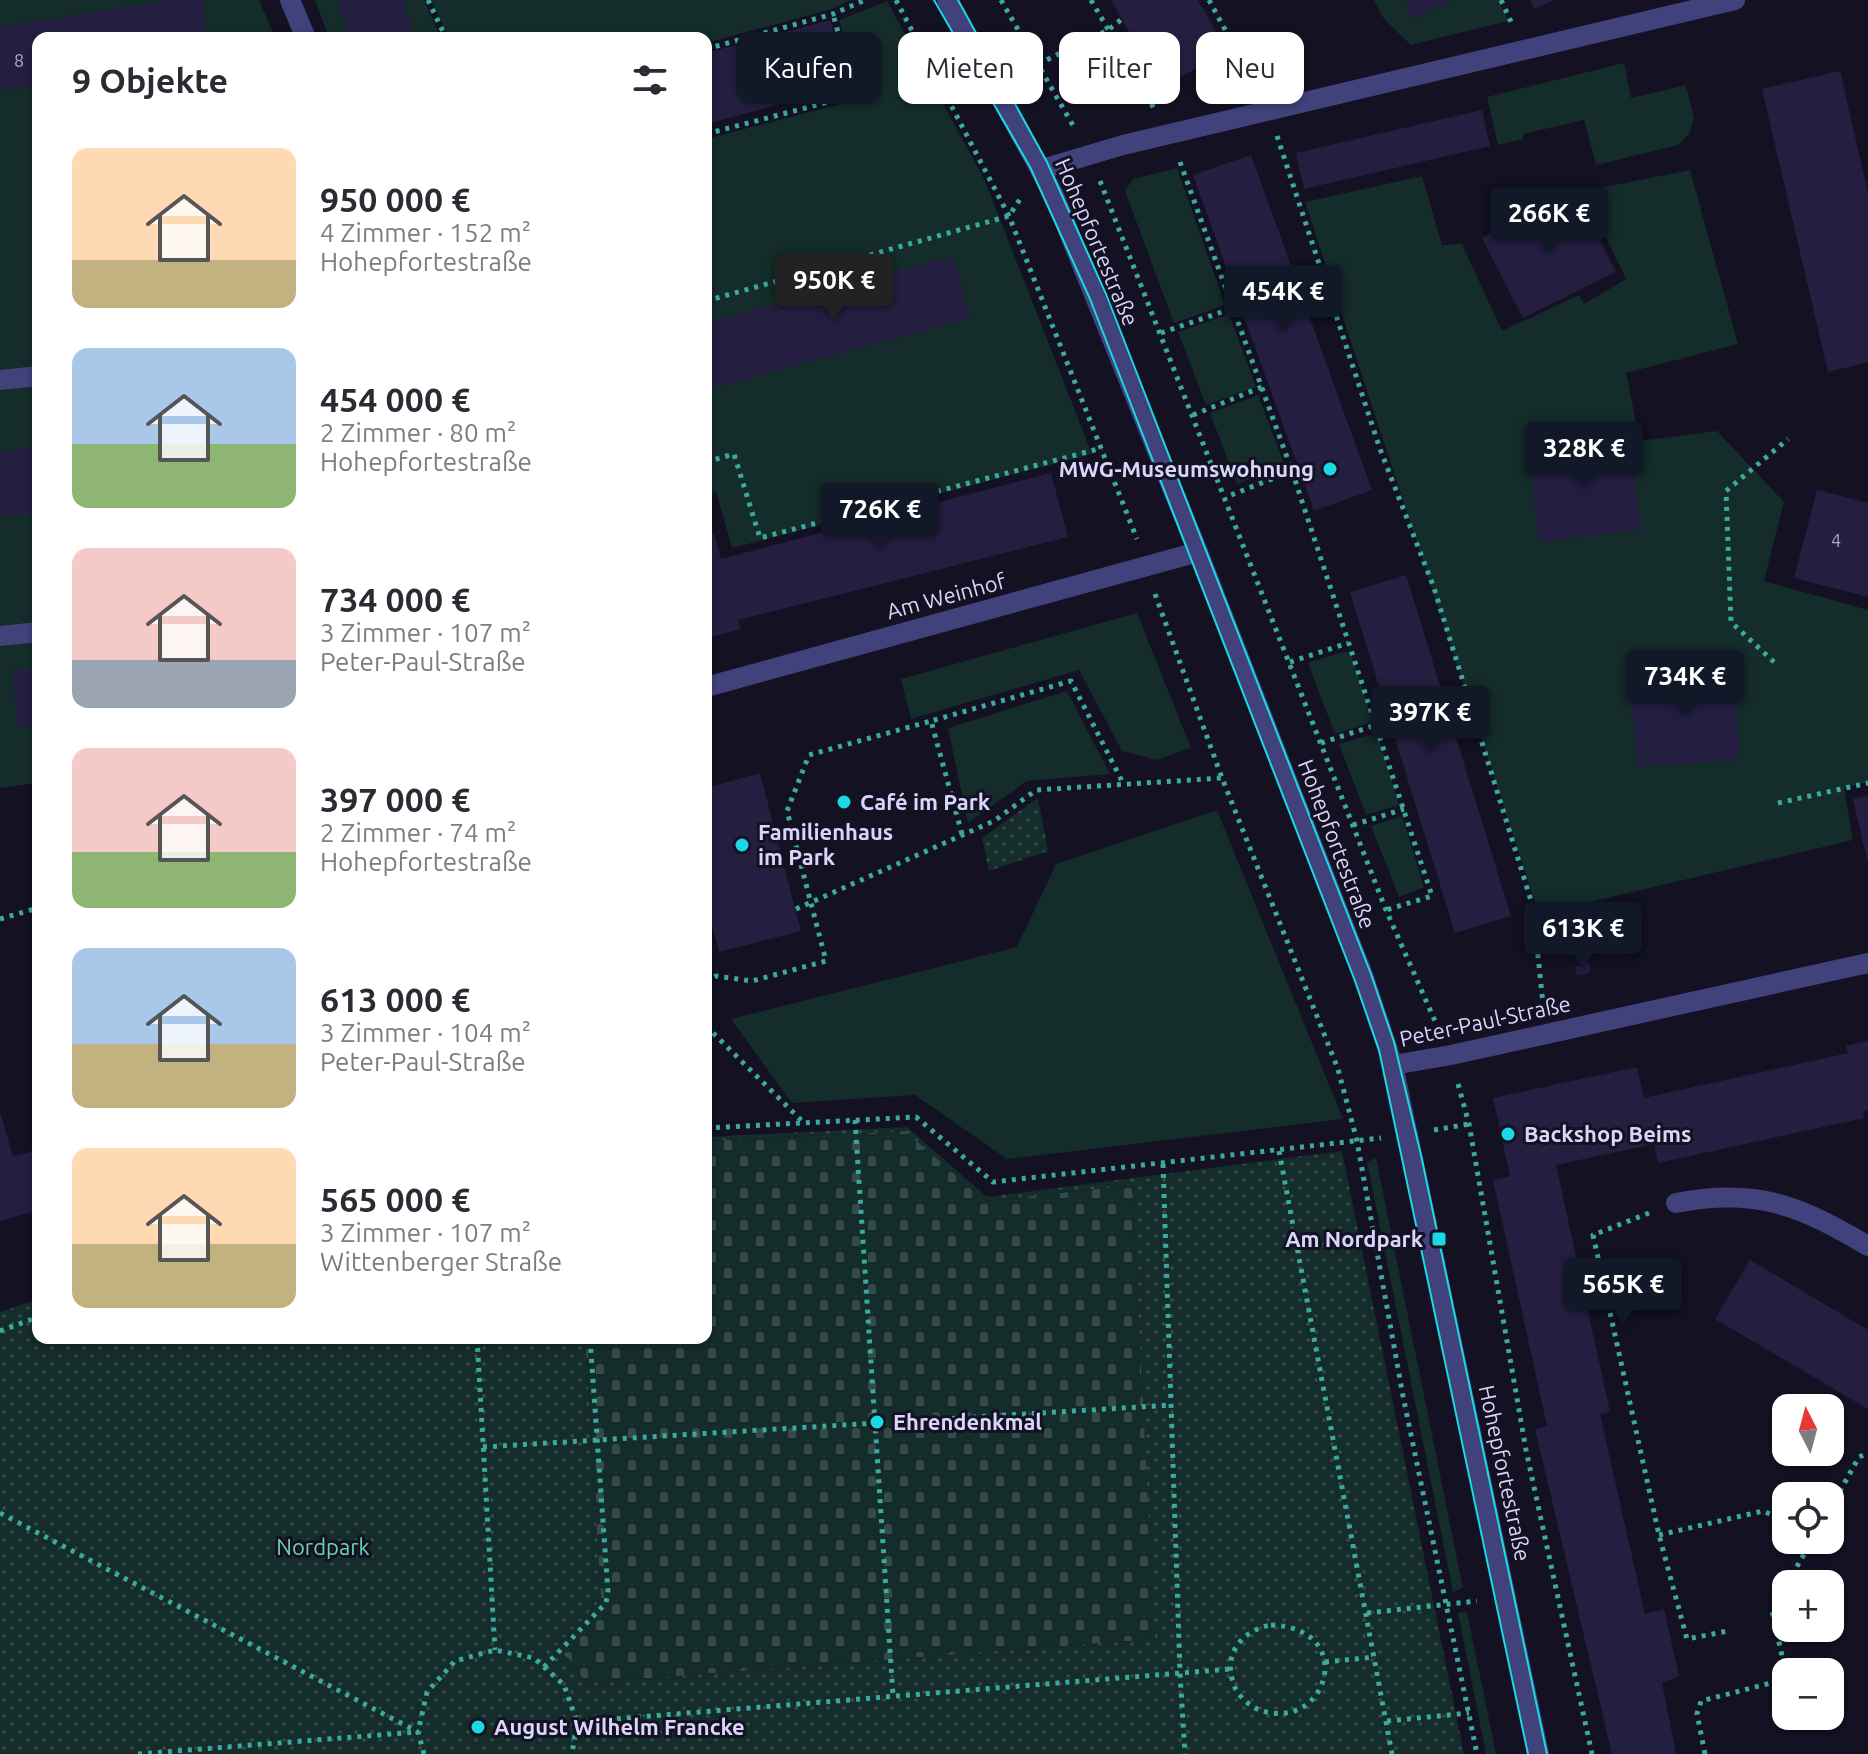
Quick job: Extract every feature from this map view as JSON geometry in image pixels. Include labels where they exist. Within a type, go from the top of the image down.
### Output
[{"type":"street","points":[[290,0],[303,32]]},
{"type":"street","name":"Hohepfortestraße","points":[[947,0],[1042,169],[1198,552],[1363,975],[1393,1065],[1539,1754]]},
{"type":"street","points":[[1042,169],[1109,148],[1735,0]]},
{"type":"street","points":[[0,380],[32,377]]},
{"type":"street","name":"Am Weinhof","points":[[712,685],[1198,552]]},
{"type":"street","points":[[0,636],[32,633]]},
{"type":"street","name":"Peter-Paul-Straße","points":[[1393,1065],[1451,1055],[1868,963]]},
{"type":"street","points":[[1676,1203],[1726,1198],[1783,1204],[1822,1218],[1868,1246]]},
{"type":"path","points":[[428,0],[443,32]]},
{"type":"path","points":[[712,48],[791,28],[865,0]]},
{"type":"path","points":[[896,0],[1009,216],[1140,546]]},
{"type":"path","name":"Hohepfortestraße","points":[[1001,0],[1020,32]]},
{"type":"path","points":[[1091,0],[1169,134],[1292,471],[1404,809],[1432,896],[1386,910]]},
{"type":"path","points":[[1209,0],[1269,110],[1380,449],[1434,588],[1533,907],[1546,1032]]},
{"type":"path","points":[[712,132],[855,95],[833,14]]},
{"type":"path","points":[[1043,62],[1108,30],[1122,19]]},
{"type":"path","name":"Hohepfortestraße","points":[[1043,73],[1078,135]]},
{"type":"path","name":"Hohepfortestraße","points":[[1099,178],[1386,910],[1441,1034]]},
{"type":"path","points":[[712,299],[1009,216]]},
{"type":"path","points":[[1161,333],[1233,308]]},
{"type":"path","points":[[1193,415],[1262,387]]},
{"type":"path","points":[[1774,662],[1731,622],[1726,491],[1788,439]]},
{"type":"path","points":[[712,460],[734,454],[760,538],[1102,448]]},
{"type":"path","points":[[1226,497],[1292,471]]},
{"type":"path","points":[[1153,587],[1222,778],[1338,1069],[1357,1141],[1403,1396],[1477,1754]]},
{"type":"path","points":[[1290,662],[1348,643]]},
{"type":"path","points":[[712,978],[716,976],[752,981],[826,961],[787,811],[809,755],[1071,681],[1124,785]]},
{"type":"path","points":[[931,721],[962,834]]},
{"type":"path","points":[[1321,743],[1376,725]]},
{"type":"path","points":[[796,909],[994,821],[1036,790],[1222,778]]},
{"type":"path","points":[[1778,803],[1868,783]]},
{"type":"path","points":[[1353,825],[1404,809]]},
{"type":"path","points":[[0,919],[32,910]]},
{"type":"path","points":[[712,1032],[804,1123]]},
{"type":"path","name":"Hohepfortestraße","points":[[1458,1082],[1469,1124],[1526,1450],[1592,1754]]},
{"type":"path","points":[[712,1128],[916,1117],[993,1182],[1279,1151],[1469,1124]]},
{"type":"path","points":[[855,1120],[893,1696]]},
{"type":"path","points":[[1279,1151],[1392,1754]]},
{"type":"path","points":[[1163,1164],[1185,1754]]},
{"type":"path","points":[[1676,1203],[1593,1235],[1659,1535],[1687,1639],[1728,1631]]},
{"type":"path","points":[[0,1331],[32,1319]]},
{"type":"path","points":[[477,1344],[495,1650]]},
{"type":"path","points":[[544,1667],[606,1603],[608,1592],[590,1344]]},
{"type":"path","points":[[483,1447],[1172,1405]]},
{"type":"path","points":[[1844,1484],[1859,1457],[1868,1453]]},
{"type":"path","points":[[1659,1535],[1763,1511],[1772,1515]]},
{"type":"path","points":[[0,1513],[418,1732]]},
{"type":"path","points":[[1367,1613],[1465,1602]]},
{"type":"path","points":[[1271,1625],[1298,1628],[1309,1635],[1322,1651],[1326,1674],[1316,1697],[1301,1707],[1278,1713],[1253,1707],[1242,1697],[1233,1685],[1230,1669],[1232,1655],[1246,1634],[1258,1627],[1271,1625]]},
{"type":"path","points":[[424,1754],[418,1732],[427,1692],[455,1661],[495,1650],[534,1658],[564,1685],[577,1722],[572,1754]]},
{"type":"path","points":[[1325,1662],[1375,1657]]},
{"type":"path","points":[[577,1722],[1230,1669]]},
{"type":"path","points":[[1705,1754],[1697,1714],[1701,1701],[1772,1680]]},
{"type":"path","points":[[1387,1721],[1470,1713]]},
{"type":"path","points":[[138,1754],[418,1732]]},
{"type":"green space","points":[[0,0],[171,0],[0,27]]},
{"type":"green space","points":[[202,0],[259,0],[272,32],[207,32]]},
{"type":"green space","points":[[315,0],[424,0],[438,32],[327,32]]},
{"type":"green space","points":[[431,0],[851,0],[832,9],[747,32],[736,32],[736,35],[712,41],[712,32],[446,32]]},
{"type":"green space","points":[[1374,0],[1404,0],[1413,19],[1453,0],[1498,0],[1508,21],[1411,45],[1384,19]]},
{"type":"green space","points":[[887,1],[904,32],[898,32],[898,104],[943,104],[985,181],[1092,454],[732,548],[716,491],[712,492],[712,137],[840,104],[882,104],[882,32],[843,32],[839,20]]},
{"type":"green space","points":[[1624,63],[1631,98],[1686,85],[1694,119],[1689,134],[1678,145],[1596,165],[1584,120],[1523,134],[1523,139],[1498,145],[1487,97]]},
{"type":"green space","points":[[32,86],[32,784],[0,788],[0,91]]},
{"type":"green space","points":[[1177,168],[1225,305],[1174,323],[1125,191],[1133,179]]},
{"type":"green space","points":[[1690,170],[1738,344],[1626,373],[1640,441],[1717,431],[1784,502],[1764,581],[1868,610],[1868,782],[1844,788],[1853,840],[1539,914],[1305,202],[1422,176],[1442,245],[1462,244],[1502,331],[1579,295],[1584,304],[1626,279],[1584,191]]},
{"type":"green space","points":[[1229,314],[1256,387],[1206,405],[1178,332]]},
{"type":"green space","points":[[1258,395],[1285,466],[1237,484],[1210,413]]},
{"type":"green space","points":[[1137,613],[1191,748],[1157,760],[1122,751],[1079,670],[911,719],[901,679]]},
{"type":"green space","points":[[1342,652],[1351,653],[1373,722],[1335,734],[1308,663]]},
{"type":"green space","points":[[1067,691],[1110,774],[1027,781],[968,823],[948,728]]},
{"type":"green space","points":[[1377,733],[1399,805],[1366,815],[1339,744]]},
{"type":"green space","points":[[1038,798],[1048,851],[989,871],[982,838]]},
{"type":"green space","points":[[1217,810],[1343,1119],[1007,1159],[915,1095],[792,1103],[731,1019],[1017,947],[1056,864]]},
{"type":"green space","points":[[1402,816],[1424,887],[1399,897],[1371,826]]},
{"type":"green space","name":"Nordpark","points":[[907,1127],[987,1197],[1342,1151],[1464,1754],[0,1754],[0,1312],[32,1301],[32,1344],[585,1344],[601,1600],[554,1647],[570,1660],[586,1683],[1155,1639],[1132,1185],[985,1201],[905,1131],[712,1141],[712,1137]]},
{"type":"green space","points":[[906,1131],[985,1201],[1132,1185],[1156,1639],[586,1683],[570,1660],[554,1647],[601,1600],[585,1344],[712,1344],[712,1141]]},
{"type":"green space","points":[[1376,1158],[1463,1588],[1453,1592],[1367,1162]]},
{"type":"green space","points":[[1467,1612],[1496,1754],[1486,1754],[1458,1613]]},
{"type":"building","points":[[171,0],[202,0],[207,32],[32,32],[32,86],[0,91],[0,27]]},
{"type":"building","points":[[402,0],[414,32],[348,32],[337,2]]},
{"type":"building","points":[[1111,0],[1198,0],[1216,32],[1196,32],[1196,68],[1180,77],[1180,32],[1129,32]]},
{"type":"building","points":[[1404,0],[1453,0],[1413,19]]},
{"type":"building","points":[[1530,0],[1555,0],[1534,9]]},
{"type":"building","points":[[830,20],[833,32],[785,32]]},
{"type":"building","points":[[736,45],[736,104],[781,104],[712,122],[712,51]]},
{"type":"building","points":[[1840,71],[1868,193],[1868,362],[1828,372],[1762,89]]},
{"type":"building","points":[[1482,110],[1490,146],[1304,189],[1296,153]]},
{"type":"building","points":[[1251,155],[1372,490],[1314,511],[1193,175]]},
{"type":"building","points":[[1576,191],[1616,272],[1523,318],[1482,238]]},
{"type":"building","points":[[953,256],[970,318],[712,388],[712,321]]},
{"type":"building","points":[[1630,437],[1641,530],[1539,542],[1528,449]]},
{"type":"building","points":[[32,448],[32,514],[0,517],[0,452]]},
{"type":"building","points":[[1051,473],[1068,537],[738,620],[741,629],[712,636],[714,533],[721,559]]},
{"type":"building","points":[[1817,490],[1868,503],[1868,597],[1794,578]]},
{"type":"building","points":[[1406,575],[1511,916],[1455,933],[1350,592]]},
{"type":"building","points":[[32,668],[32,727],[18,728],[12,670]]},
{"type":"building","points":[[1734,670],[1740,760],[1637,767],[1630,677]]},
{"type":"building","name":"Familienhaus im Park","points":[[760,773],[801,931],[719,952],[712,925],[712,786]]},
{"type":"building","points":[[1868,796],[1868,860],[1867,860],[1853,799]]},
{"type":"building","points":[[1589,963],[1591,972],[1577,976],[1575,967]]},
{"type":"building","points":[[1868,1041],[1868,1110],[1863,1112],[1864,1118],[1658,1163],[1654,1144],[1556,1165],[1610,1412],[1600,1414],[1645,1614],[1664,1609],[1679,1676],[1662,1683],[1676,1754],[1612,1754],[1535,1429],[1547,1426],[1493,1180],[1510,1176],[1493,1098],[1637,1067],[1644,1098],[1848,1053],[1846,1046]]},
{"type":"building","points":[[0,1112],[13,1156],[32,1151],[32,1212],[0,1221]]},
{"type":"building","points":[[1750,1260],[1868,1330],[1868,1409],[1844,1394],[1715,1319]]},
{"type":"tram line","points":[[934,0],[1030,167],[1090,299],[1379,1050],[1528,1754]]},
{"type":"tram line","points":[[958,0],[1047,162],[1106,294],[1371,974],[1394,1042],[1421,1155],[1547,1754]]},
{"type":"place","name":"MWG-Museumswohnung","points":[[1330,469]]},
{"type":"place","name":"Café im Park","points":[[844,802]]},
{"type":"place","name":"Familienhaus im Park","points":[[742,845]]},
{"type":"place","name":"Backshop Beims","points":[[1508,1134]]},
{"type":"place","name":"Am Nordpark","points":[[1439,1239]]},
{"type":"place","name":"Ehrendenkmal","points":[[877,1422]]},
{"type":"place","name":"August Wilhelm Francke","points":[[478,1727]]}]
